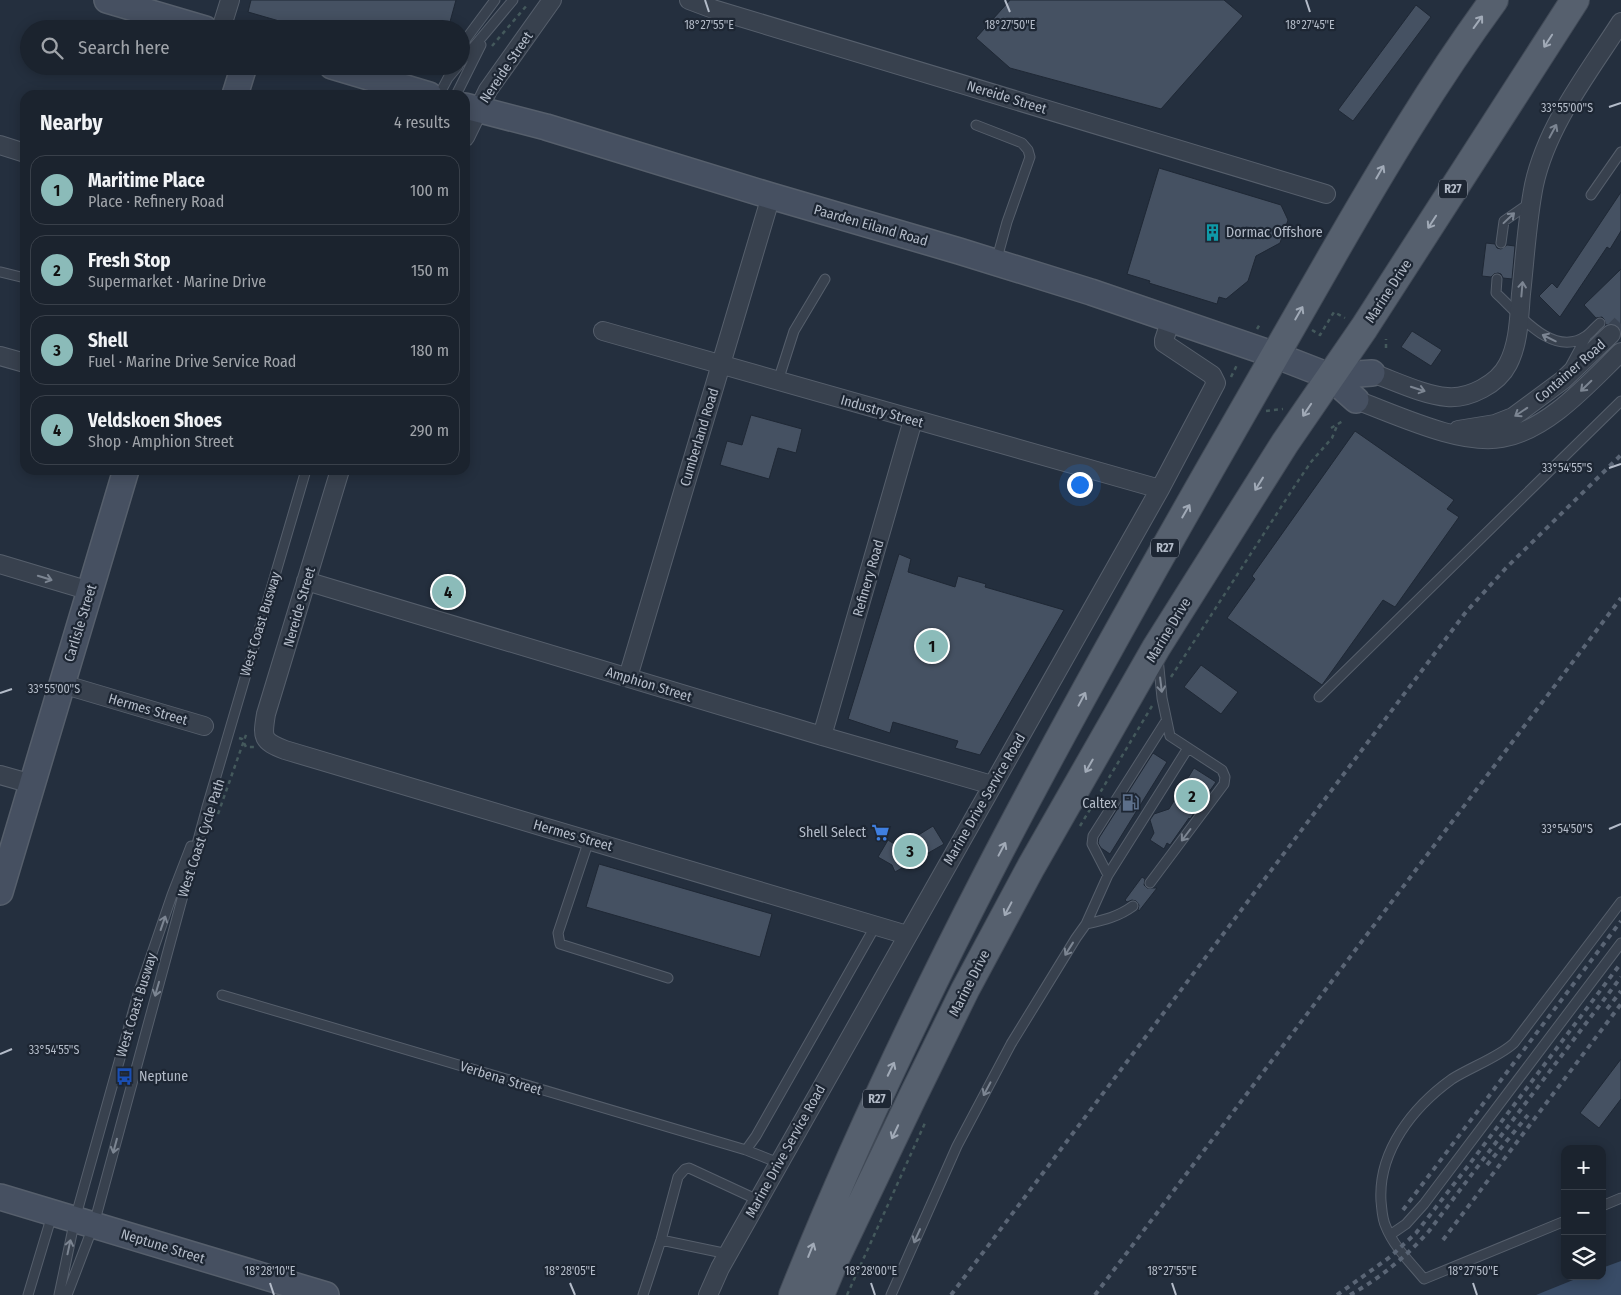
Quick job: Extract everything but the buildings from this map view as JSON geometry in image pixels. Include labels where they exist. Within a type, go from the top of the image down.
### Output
[{"type":"main road","name":"R27","points":[[793,1295],[878,1095],[939,969],[1117,633],[1393,151],[1461,44],[1494,0]]},
{"type":"main road","name":"Marine Drive","points":[[820,1295],[912,1096],[965,990],[1031,866],[1156,648],[1285,443],[1364,328],[1575,0]]},
{"type":"street","points":[[107,0],[175,20]]},
{"type":"street","points":[[224,20],[230,0]]},
{"type":"street","name":"Nereide Street","points":[[471,108],[488,90],[552,0]]},
{"type":"street","name":"Nereide Street","points":[[689,0],[712,9],[1326,194]]},
{"type":"street","points":[[1330,376],[1372,373],[1441,396],[1459,397],[1467,395],[1494,381],[1507,366],[1516,342],[1534,185],[1548,140],[1621,22]]},
{"type":"street","points":[[1594,64],[1621,37]]},
{"type":"street","points":[[237,90],[241,75]]},
{"type":"street","points":[[400,76],[421,90]]},
{"type":"street","name":"Paarden Eiland Road","points":[[471,108],[546,127],[770,196],[996,262],[1092,292],[1330,376]]},
{"type":"street","points":[[0,146],[20,152]]},
{"type":"street","name":"Cumberland Road","points":[[628,677],[770,196]]},
{"type":"street","name":"Marine Drive Service Road","points":[[708,1295],[758,1200],[1160,488],[1216,384],[1212,375],[1164,344],[1171,319]]},
{"type":"street","name":"Container Road","points":[[1444,432],[1477,428],[1513,417],[1563,380],[1605,329]]},
{"type":"street","name":"Industry Street","points":[[604,331],[913,420],[1160,488]]},
{"type":"street","name":"Container Road","points":[[1330,376],[1356,400],[1444,432],[1476,439],[1493,439],[1512,436],[1527,430],[1569,402],[1621,352]]},
{"type":"street","points":[[0,356],[20,362]]},
{"type":"street","name":"Refinery Road","points":[[822,736],[913,420]]},
{"type":"street","name":"Carlisle Street","points":[[0,892],[125,475]]},
{"type":"street","name":"Nereide Street","points":[[269,744],[264,736],[266,714],[338,475]]},
{"type":"street","points":[[0,564],[90,591]]},
{"type":"street","name":"Amphion Street","points":[[306,581],[992,785]]},
{"type":"street","name":"Hermes Street","points":[[62,684],[204,726]]},
{"type":"street","name":"Hermes Street","points":[[269,744],[907,934]]},
{"type":"street","points":[[0,774],[32,784]]},
{"type":"street","name":"Neptune Street","points":[[0,1197],[74,1218],[316,1294]]},
{"type":"lane","points":[[470,34],[495,0]]},
{"type":"lane","points":[[470,52],[512,0]]},
{"type":"lane","points":[[470,68],[490,29]]},
{"type":"lane","points":[[442,90],[450,75]]},
{"type":"lane","points":[[459,90],[466,75]]},
{"type":"lane","points":[[976,125],[1022,143],[1028,150],[1030,157],[996,262]]},
{"type":"lane","points":[[1591,195],[1621,152]]},
{"type":"lane","points":[[1501,243],[1504,221],[1532,202]]},
{"type":"lane","points":[[1,272],[20,277]]},
{"type":"lane","points":[[778,381],[794,331],[825,279]]},
{"type":"lane","points":[[1497,279],[1496,293],[1545,338],[1569,343],[1605,329]]},
{"type":"lane","points":[[1563,380],[1586,336]]},
{"type":"lane","points":[[1319,697],[1621,401]]},
{"type":"lane","name":"West Coast Busway","points":[[68,1295],[74,1218],[207,807],[305,475]]},
{"type":"lane","points":[[1150,883],[1224,784],[1225,777],[1222,770],[1170,736],[1166,721],[1156,648]]},
{"type":"lane","points":[[1108,875],[1092,844],[1093,836],[1166,721]]},
{"type":"lane","points":[[891,1295],[957,1146],[1011,1044],[1086,924],[1108,875],[1188,748]]},
{"type":"lane","name":"West Coast Busway","points":[[59,1295],[74,1218],[138,994],[172,895],[207,807]]},
{"type":"lane","points":[[589,840],[558,933],[560,944],[668,978]]},
{"type":"lane","points":[[1561,1223],[1424,1279],[1399,1249],[1386,1227],[1382,1214],[1380,1188],[1383,1169],[1400,1131],[1429,1098],[1480,1062],[1507,1050],[1621,902]]},
{"type":"lane","points":[[1086,924],[1111,919],[1133,906]]},
{"type":"lane","points":[[746,1150],[756,1136],[876,925]]},
{"type":"lane","points":[[1390,1235],[1406,1224],[1424,1204],[1621,943]]},
{"type":"lane","name":"Verbena Street","points":[[222,995],[746,1150],[779,1163]]},
{"type":"lane","points":[[643,1295],[661,1240],[678,1177],[685,1169],[689,1168],[758,1200]]},
{"type":"lane","points":[[1606,1204],[1621,1198]]},
{"type":"lane","points":[[28,1295],[74,1218]]},
{"type":"lane","points":[[661,1240],[728,1254]]},
{"type":"path","points":[[491,47],[532,0]]},
{"type":"path","points":[[1311,330],[1320,335],[1334,312],[1346,319]]},
{"type":"path","points":[[1386,339],[1386,348]]},
{"type":"path","points":[[1331,428],[1343,421]]},
{"type":"path","points":[[1077,831],[1162,692],[1296,484],[1311,462],[1332,438],[1337,426]]},
{"type":"path","name":"West Coast Cycle Path","points":[[218,816],[250,725]]},
{"type":"path","points":[[242,739],[244,744]]},
{"type":"path","points":[[847,1295],[925,1123]]},
{"type":"water","points":[[1621,1261],[1621,1295],[1536,1295],[1573,1280],[1606,1280],[1606,1267]]},
{"type":"tunnel","points":[[1611,334],[1621,324]]},
{"type":"railway","points":[[951,1295],[1466,612],[1506,568],[1621,455]]},
{"type":"railway","points":[[1095,1295],[1621,598]]},
{"type":"railway","points":[[1403,1210],[1621,921]]},
{"type":"railway","points":[[1337,1295],[1390,1257],[1416,1233],[1621,963]]},
{"type":"railway","points":[[1350,1295],[1392,1266],[1429,1231],[1621,977]]},
{"type":"railway","points":[[1607,1009],[1621,991]]},
{"type":"railway","points":[[1443,1240],[1621,1004]]},
{"type":"railway","points":[[1487,1165],[1528,1115]]},
{"type":"place","name":"Dormac Offshore","points":[[1212,232]]},
{"type":"place","name":"Veldskoen Shoes","points":[[448,592]]},
{"type":"place","name":"Maritime Place","points":[[932,646]]},
{"type":"place","name":"Fresh Stop","points":[[1192,796]]},
{"type":"place","name":"Caltex","points":[[1131,803]]},
{"type":"place","name":"Shell Select","points":[[880,832]]},
{"type":"place","name":"Shell","points":[[910,851]]},
{"type":"place","name":"Neptune","points":[[125,1076]]}]
